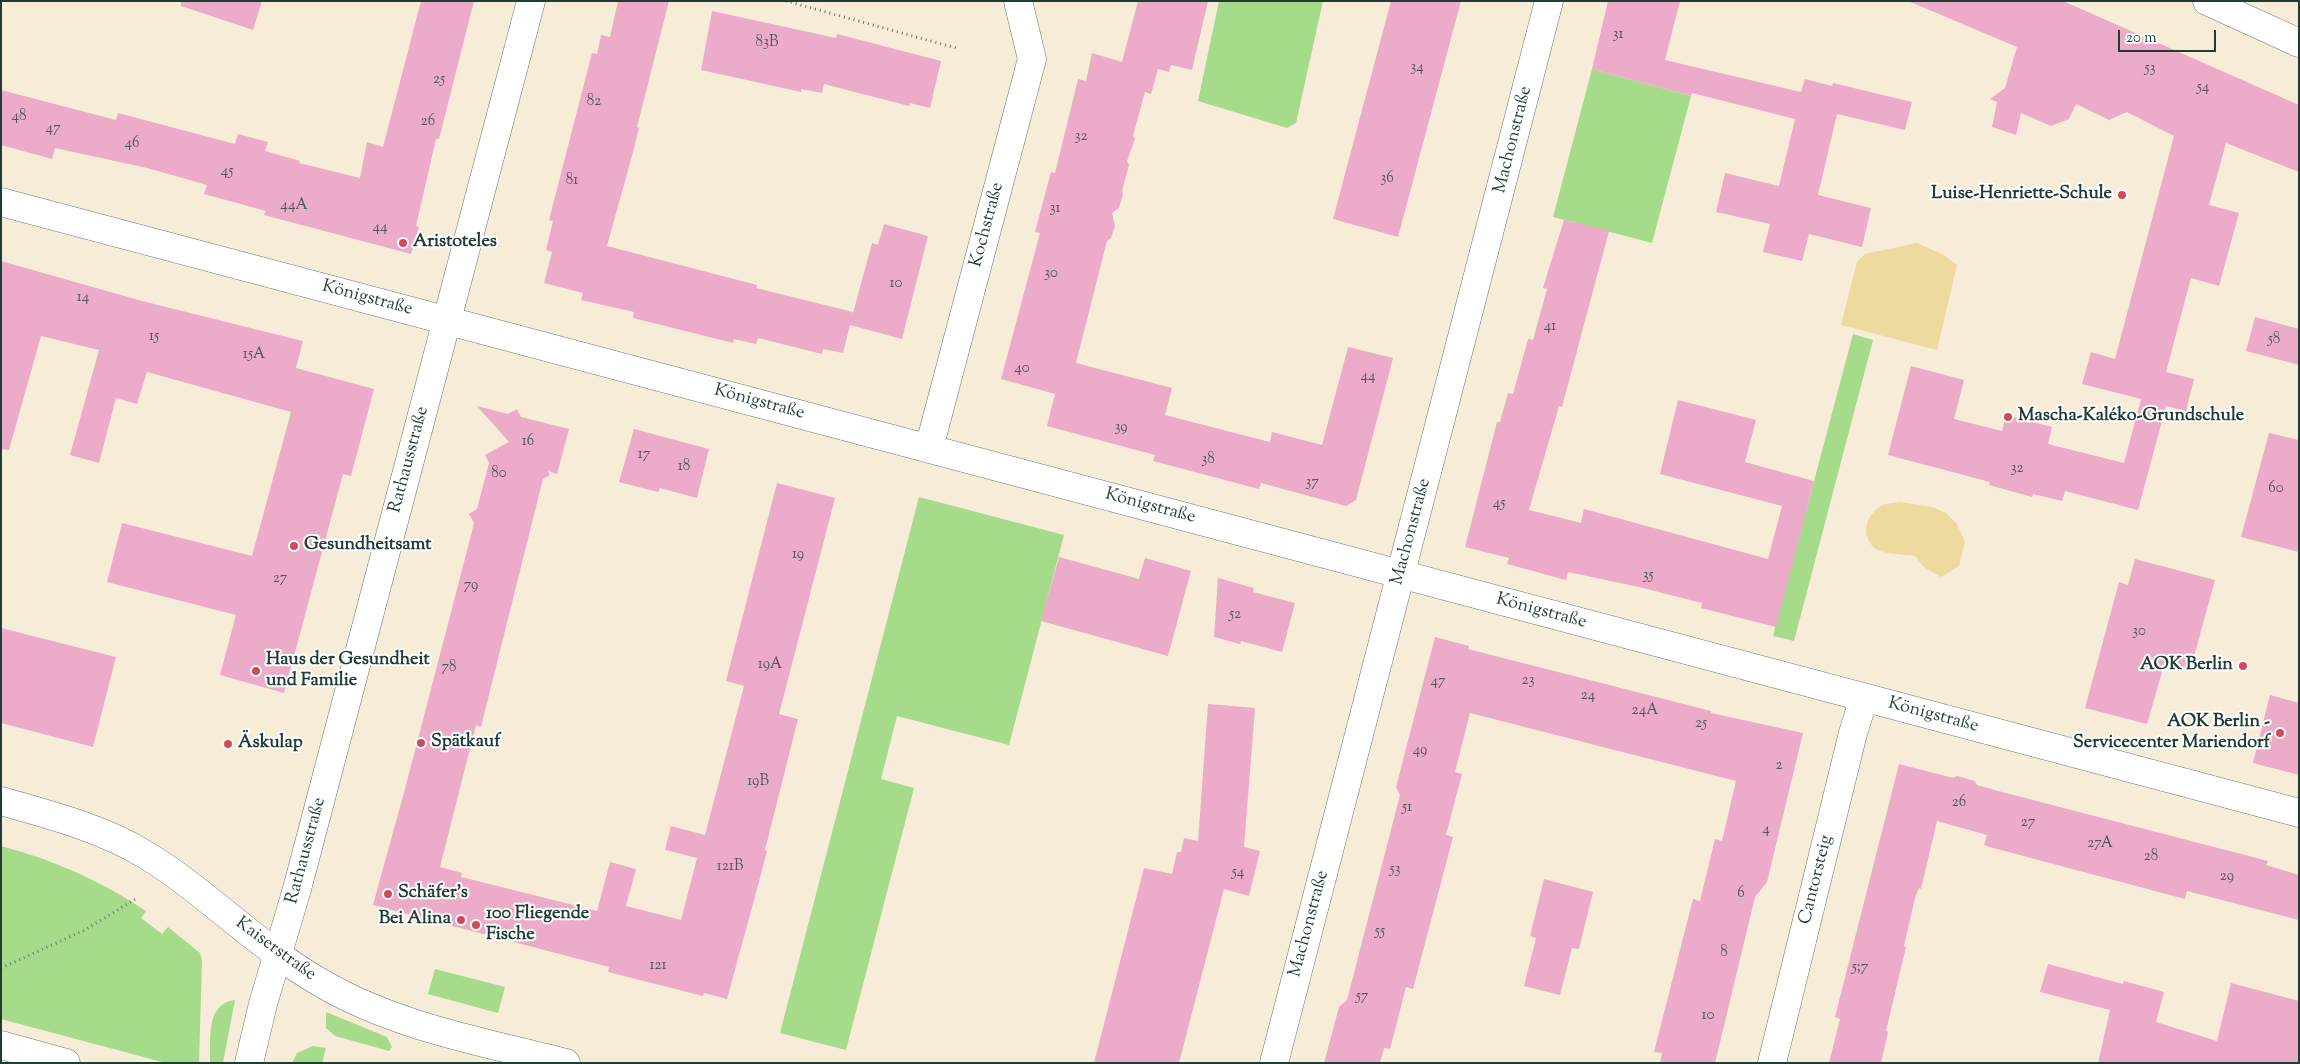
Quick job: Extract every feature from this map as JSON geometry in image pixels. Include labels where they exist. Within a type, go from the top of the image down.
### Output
[{"type":"street","name":"Rathausstraße","points":[[249,1063],[262,1004],[279,955],[531,1]]},
{"type":"street","name":"Kochstraße","points":[[929,448],[1032,59],[1018,1]]},
{"type":"street","name":"Machonstraße","points":[[1274,1063],[1549,1]]},
{"type":"street","points":[[2207,1],[2299,43]]},
{"type":"street","name":"Königstraße","points":[[1,202],[2299,813]]},
{"type":"street","name":"Cantorsteig","points":[[1772,1063],[1853,733],[1864,698]]},
{"type":"street","name":"Kaiserstraße","points":[[1,801],[100,832],[146,855],[200,893],[279,955],[321,983],[367,1006],[433,1029],[566,1063]]},
{"type":"street","points":[[1,1045],[66,1063]]},
{"type":"path","points":[[786,1],[956,48]]},
{"type":"path","points":[[1,968],[85,930],[137,898]]},
{"type":"green space","points":[[1219,1],[1323,1],[1296,123],[1287,128],[1198,101]]},
{"type":"green space","points":[[1592,69],[1691,96],[1652,243],[1553,217]]},
{"type":"green space","points":[[1853,334],[1873,340],[1794,641],[1773,636]]},
{"type":"green space","points":[[919,497],[1064,535],[1009,745],[897,716],[881,779],[914,788],[846,1050],[780,1033]]},
{"type":"green space","points":[[1,846],[76,872],[112,890],[146,911],[141,918],[162,934],[168,927],[200,953],[202,961],[199,1063],[166,1063],[1,1019]]},
{"type":"green space","points":[[435,969],[505,987],[498,1013],[428,994]]},
{"type":"green space","points":[[235,1000],[223,1063],[210,1063],[210,1034],[214,1015],[225,1003]]},
{"type":"green space","points":[[326,1012],[387,1037],[392,1047],[389,1051],[335,1036],[326,1028]]},
{"type":"green space","points":[[313,1046],[326,1048],[322,1063],[292,1063],[297,1053]]},
{"type":"sand","points":[[1917,243],[1944,255],[1957,265],[1937,350],[1841,325],[1857,262],[1865,254]]},
{"type":"sand","points":[[1900,502],[1932,507],[1946,513],[1957,524],[1965,542],[1959,566],[1941,577],[1924,567],[1915,556],[1880,551],[1871,544],[1866,533],[1866,527],[1871,515],[1883,505]]},
{"type":"building","points":[[181,1],[262,1],[253,30],[181,6]]},
{"type":"building","points":[[421,1],[474,1],[439,139],[436,139],[416,226],[419,227],[411,254],[264,215],[266,211],[204,194],[207,185],[147,168],[55,148],[52,159],[1,145],[1,90],[116,120],[118,113],[235,144],[238,134],[268,142],[265,151],[300,161],[299,163],[360,178],[367,142],[383,147]]},
{"type":"building","points":[[618,1],[669,1],[637,127],[639,128],[633,152],[607,246],[757,285],[756,288],[853,312],[852,317],[872,243],[878,245],[884,224],[928,236],[902,339],[850,325],[843,353],[823,349],[822,354],[758,338],[756,344],[734,339],[733,343],[633,318],[634,312],[581,300],[583,293],[544,283],[552,252],[546,250],[553,221],[549,220],[592,53],[597,54],[601,35],[610,37]]},
{"type":"building","points":[[1138,1],[1208,1],[1192,70],[1171,65],[1169,72],[1158,69],[1151,94],[1145,92],[1133,136],[1135,139],[1127,161],[1129,165],[1122,191],[1123,194],[1119,208],[1112,213],[1115,226],[1111,238],[1107,241],[1076,363],[1172,388],[1165,415],[1270,442],[1272,432],[1322,445],[1348,347],[1393,358],[1356,500],[1346,506],[1261,483],[1259,489],[1153,461],[1155,455],[1047,426],[1055,394],[1001,379],[1040,233],[1035,232],[1051,172],[1055,173],[1078,79],[1086,81],[1092,53],[1122,62]]},
{"type":"building","points":[[1391,1],[1461,1],[1398,237],[1333,219]]},
{"type":"building","points":[[1608,1],[1680,1],[1665,60],[1801,92],[1805,79],[1832,86],[1833,83],[1912,102],[1905,130],[1837,114],[1818,195],[1871,208],[1862,247],[1809,234],[1802,261],[1763,252],[1770,224],[1716,212],[1725,173],[1779,186],[1795,119],[1692,93],[1691,96],[1592,69]]},
{"type":"building","points":[[1908,1],[2063,1],[2299,105],[2299,172],[2226,143],[2209,205],[2239,213],[2219,286],[2191,278],[2166,372],[2194,379],[2186,411],[2166,406],[2138,510],[2065,491],[2062,501],[2033,494],[2032,497],[1989,485],[1990,482],[1888,455],[1911,366],[1964,380],[1954,419],[2002,431],[2006,415],[2052,427],[2048,444],[2124,463],[2141,399],[2082,384],[2091,352],[2115,359],[2174,136],[2127,112],[2109,120],[2076,104],[2069,119],[2051,126],[2021,113],[2016,135],[1992,127],[1997,102],[1990,99],[2005,88],[2017,47]]},
{"type":"building","points":[[712,11],[836,38],[837,34],[941,61],[930,108],[910,103],[909,106],[824,84],[822,93],[801,89],[801,92],[701,70]]},
{"type":"building","points":[[1564,220],[1609,231],[1562,407],[1559,406],[1529,510],[1581,523],[1584,509],[1768,559],[1782,506],[1660,474],[1678,400],[1756,420],[1745,462],[1814,481],[1776,627],[1701,608],[1702,603],[1639,587],[1568,572],[1566,580],[1507,564],[1509,558],[1465,547],[1497,422],[1500,422],[1508,393],[1513,394],[1528,339],[1533,340],[1547,289],[1543,288]]},
{"type":"building","points":[[1,261],[142,301],[303,341],[296,368],[374,389],[351,476],[343,474],[284,693],[220,675],[236,615],[107,582],[122,523],[252,556],[291,412],[147,372],[137,404],[116,398],[99,463],[70,455],[99,350],[41,336],[9,450],[1,449]]},
{"type":"building","points":[[2255,317],[2299,329],[2299,365],[2246,351]]},
{"type":"building","points":[[477,406],[508,414],[517,409],[521,417],[569,429],[557,474],[548,471],[550,475],[543,479],[481,727],[476,725],[440,867],[462,873],[461,877],[597,911],[610,862],[636,869],[626,906],[681,920],[697,858],[665,850],[671,826],[705,835],[744,686],[726,681],[777,483],[835,498],[779,714],[798,719],[765,850],[767,851],[727,999],[704,993],[703,996],[608,972],[609,967],[373,905],[474,523],[469,514],[477,509],[489,463],[485,455],[509,442]]},
{"type":"building","points":[[634,429],[709,449],[697,498],[660,488],[658,492],[619,482]]},
{"type":"building","points":[[2269,433],[2299,440],[2299,552],[2241,537]]},
{"type":"building","points":[[1059,557],[1139,579],[1145,558],[1191,571],[1168,656],[1041,621]]},
{"type":"building","points":[[2135,559],[2215,580],[2190,671],[2164,665],[2147,724],[2085,708],[2119,582],[2128,585]]},
{"type":"building","points":[[1218,578],[1254,588],[1253,592],[1295,603],[1282,652],[1241,641],[1240,644],[1214,637]]},
{"type":"building","points":[[1,628],[116,657],[93,747],[1,723]]},
{"type":"building","points":[[1435,637],[1469,646],[1468,649],[1711,711],[1711,713],[1803,733],[1767,882],[1755,897],[1715,1063],[1660,1063],[1662,1053],[1654,1052],[1693,899],[1700,901],[1715,839],[1722,841],[1736,781],[1470,713],[1455,772],[1462,774],[1446,835],[1453,837],[1413,989],[1406,987],[1390,1049],[1384,1048],[1380,1063],[1324,1063],[1339,1007],[1347,1000],[1400,795],[1396,787]]},
{"type":"building","name":"AOK Berlin - Servicecenter Mariendorf","points":[[2270,695],[2299,703],[2299,775],[2253,763]]},
{"type":"building","points":[[1208,704],[1255,708],[1244,847],[1260,851],[1249,896],[1224,889],[1179,1063],[1094,1063],[1144,868],[1172,874],[1177,852],[1181,852],[1184,838],[1198,841]]},
{"type":"building","points":[[1899,764],[1953,778],[1957,776],[1975,781],[1977,785],[2002,792],[2268,861],[2266,865],[2299,875],[2299,920],[2187,891],[2185,899],[1986,846],[1984,845],[1987,835],[1937,821],[1921,889],[1919,888],[1915,898],[1904,946],[1906,947],[1886,1031],[1888,1032],[1881,1063],[1829,1063],[1840,1019],[1835,1017]]},
{"type":"building","points":[[1544,879],[1593,892],[1579,949],[1572,948],[1560,995],[1524,986],[1536,938],[1530,936]]},
{"type":"building","points":[[2048,964],[2123,984],[2124,981],[2164,992],[2156,1022],[2217,1041],[2231,983],[2299,1001],[2299,1063],[2098,1063],[2110,1010],[2040,992]]},
{"type":"place","name":"Luise-Henriette-Schule","points":[[2122,195]]},
{"type":"place","name":"Aristoteles","points":[[403,243]]},
{"type":"place","name":"Mascha-Kaléko-Grundschule","points":[[2008,417]]},
{"type":"place","name":"Gesundheitsamt","points":[[294,546]]},
{"type":"place","name":"AOK Berlin","points":[[2243,666]]},
{"type":"place","name":"Haus der Gesundheit und Familie","points":[[256,671]]},
{"type":"place","name":"AOK Berlin - Servicecenter Mariendorf","points":[[2280,733]]},
{"type":"place","name":"Spätkauf","points":[[421,743]]},
{"type":"place","name":"Äskulap","points":[[228,744]]},
{"type":"place","name":"Schäfer's","points":[[388,894]]},
{"type":"place","name":"Bei Alina","points":[[461,920]]},
{"type":"place","name":"100 Fliegende Fische","points":[[476,925]]}]
